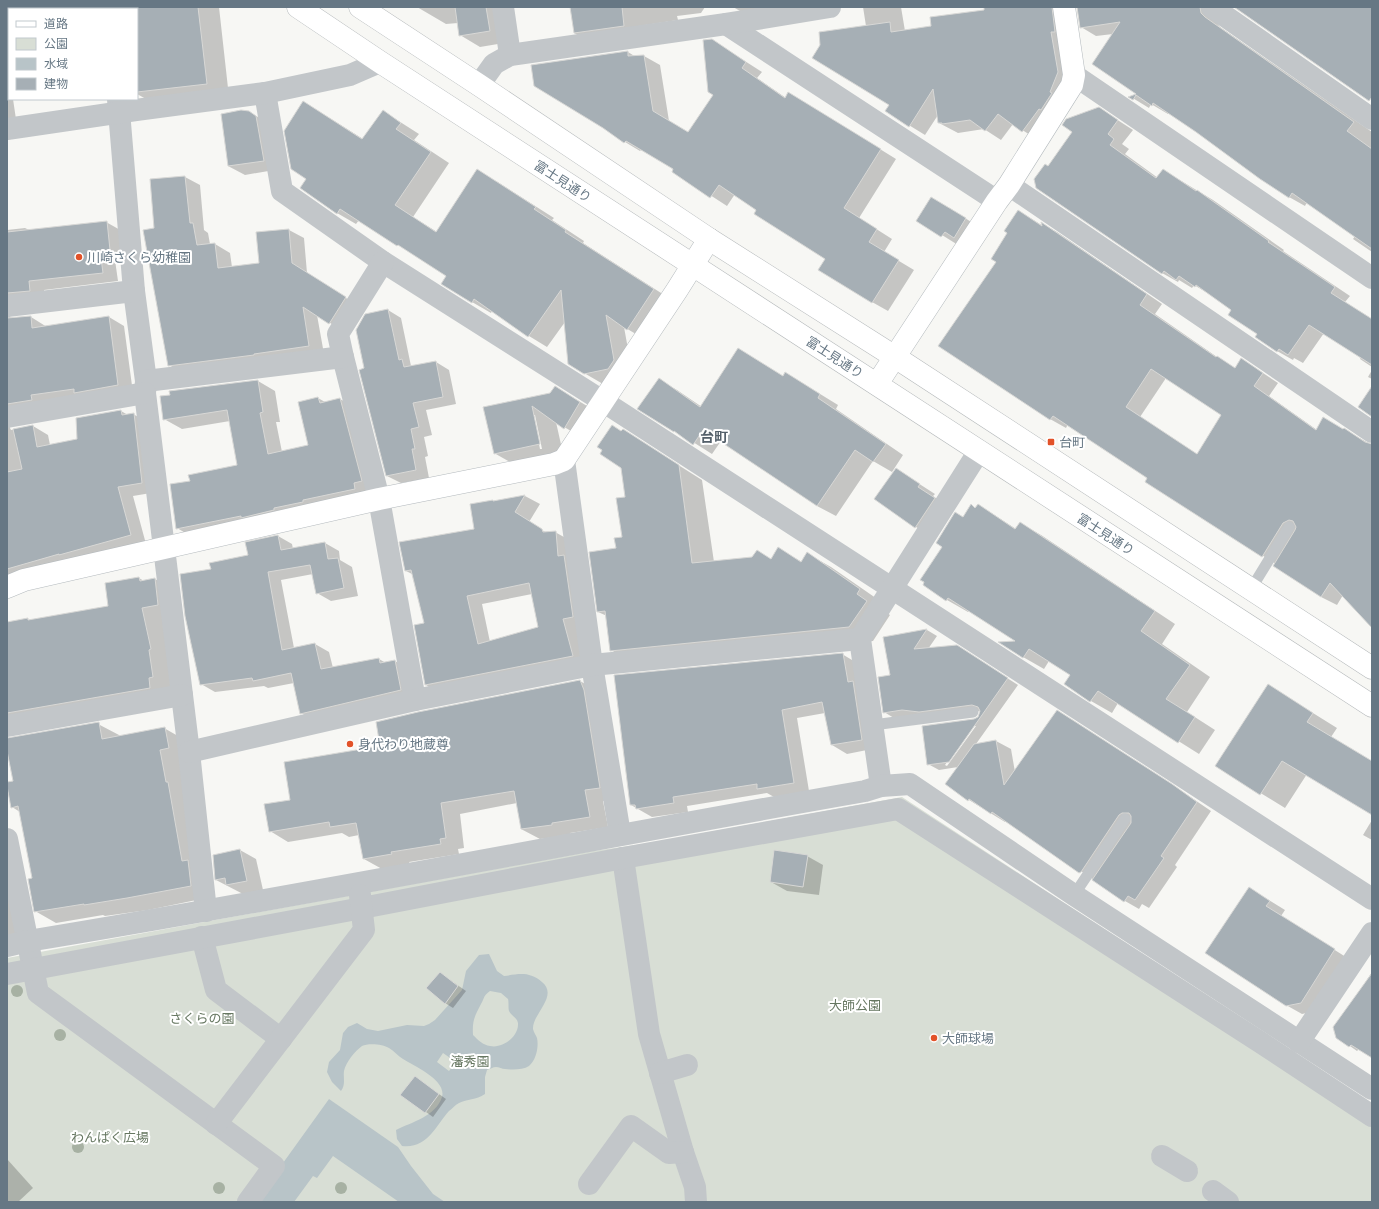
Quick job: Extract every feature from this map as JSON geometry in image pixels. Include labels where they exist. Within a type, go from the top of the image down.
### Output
[{"type":"main road","name":"富士見通り","points":[[298,7],[380,62],[1372,706]]},
{"type":"main road","points":[[360,7],[709,239],[895,357],[1372,668]]},
{"type":"main road","points":[[877,384],[1065,98],[1072,85],[1074,75],[1064,7]]},
{"type":"main road","points":[[7,587],[24,580],[164,548],[379,499],[546,466],[564,460],[604,402],[709,239]]},
{"type":"street","points":[[503,7],[510,55]]},
{"type":"street","points":[[479,85],[494,64],[510,55],[726,24],[830,7]]},
{"type":"street","points":[[1212,7],[1372,119]]},
{"type":"street","points":[[726,24],[1003,193],[1372,432]]},
{"type":"street","points":[[7,130],[119,106],[266,93],[350,75],[380,62]]},
{"type":"street","points":[[1074,75],[1372,278]]},
{"type":"street","points":[[266,93],[282,191],[383,262],[604,402],[1372,899]]},
{"type":"street","points":[[119,106],[134,291],[189,752],[206,911]]},
{"type":"street","points":[[383,262],[338,334],[379,499],[415,700]]},
{"type":"street","points":[[7,306],[134,291]]},
{"type":"street","points":[[7,417],[145,386],[343,357]]},
{"type":"street","points":[[881,786],[860,639],[979,451]]},
{"type":"street","points":[[564,460],[592,665],[620,834]]},
{"type":"street","points":[[189,752],[415,700],[592,665],[860,639]]},
{"type":"street","points":[[7,726],[182,695]]},
{"type":"street","points":[[7,946],[28,940],[206,911],[881,786],[910,784],[1074,896],[1372,1089]]},
{"type":"street","points":[[7,974],[623,858],[898,809],[1247,1033],[1372,1116]]},
{"type":"street","points":[[7,839],[38,993],[274,1166],[248,1202]]},
{"type":"street","points":[[623,858],[649,1034],[683,1152],[695,1187],[696,1202]]},
{"type":"street","points":[[216,1124],[364,930],[359,883]]},
{"type":"street","points":[[1300,1042],[1372,933]]},
{"type":"street","points":[[202,937],[216,990],[281,1039]]},
{"type":"street","points":[[660,1073],[687,1065]]},
{"type":"street","points":[[589,1184],[631,1126],[668,1153],[683,1152]]},
{"type":"street","points":[[1162,1156],[1187,1171]]},
{"type":"lane","points":[[1251,589],[1288,527]]},
{"type":"lane","points":[[873,725],[973,712]]},
{"type":"lane","points":[[1074,896],[1125,819]]},
{"type":"green space","name":"大師公園","points":[[902,797],[1372,1104],[1372,1202],[7,1202],[7,958],[593,851],[643,844]]},
{"type":"water","points":[[489,954],[497,971],[504,976],[524,974],[533,976],[542,982],[546,987],[548,993],[544,1005],[536,1017],[533,1029],[538,1042],[535,1057],[529,1066],[524,1068],[511,1070],[496,1067],[487,1070],[485,1077],[485,1094],[456,1105],[449,1111],[430,1136],[418,1144],[402,1146],[397,1139],[396,1130],[423,1118],[439,1104],[442,1097],[442,1091],[440,1085],[435,1079],[401,1058],[389,1048],[372,1044],[362,1046],[349,1060],[344,1071],[344,1083],[341,1091],[332,1082],[327,1072],[329,1062],[340,1050],[343,1033],[348,1027],[357,1023],[367,1029],[378,1031],[407,1025],[424,1026],[435,1020],[462,990],[466,971],[479,955]],"holes":[[[490,991],[501,993],[508,999],[509,1011],[518,1023],[518,1028],[513,1037],[500,1046],[485,1045],[473,1035],[473,1026],[476,1015],[485,995]],[[443,1053],[456,1062],[449,1071],[437,1062]]]},
{"type":"water","points":[[329,1099],[398,1147],[433,1194],[445,1202],[399,1202],[333,1156],[317,1178],[313,1176],[294,1202],[255,1202]]},
{"type":"building","points":[[198,7],[207,84],[138,92],[137,8]]},
{"type":"building","points":[[455,7],[486,7],[490,31],[459,36]]},
{"type":"building","points":[[570,7],[622,7],[624,26],[574,33]]},
{"type":"building","points":[[984,7],[1052,7],[1055,32],[1051,32],[1058,72],[1050,92],[1052,93],[1041,110],[1039,109],[1022,132],[998,114],[985,131],[970,120],[942,124],[938,123],[933,89],[909,127],[885,111],[889,105],[812,58],[820,45],[819,32],[890,22],[891,32],[931,26],[930,17],[984,10]]},
{"type":"building","points":[[1077,7],[1200,7],[1201,13],[1205,17],[1354,122],[1347,131],[1372,149],[1372,249],[1292,193],[1289,198],[1260,179],[1196,132],[1153,103],[1152,106],[1136,95],[1133,100],[1128,97],[1136,94],[1092,64],[1120,22],[1080,28]]},
{"type":"building","points":[[1234,7],[1372,7],[1372,97],[1369,101]]},
{"type":"building","points":[[712,39],[746,62],[742,68],[785,98],[788,92],[881,149],[844,208],[877,229],[869,242],[899,260],[872,303],[818,270],[825,259],[754,214],[756,210],[719,185],[710,198],[672,172],[673,169],[626,141],[624,143],[603,128],[534,86],[531,65],[628,51],[628,56],[644,55],[653,111],[688,132],[713,95],[708,92],[703,40]]},
{"type":"building","points":[[303,101],[362,139],[383,110],[401,123],[396,129],[431,152],[395,205],[436,232],[477,169],[536,207],[534,209],[566,230],[565,232],[654,289],[627,330],[606,315],[614,360],[608,369],[584,374],[568,364],[561,290],[528,337],[474,299],[472,303],[441,284],[446,276],[340,209],[337,214],[300,188],[306,179],[291,169],[284,131]]},
{"type":"building","points":[[1099,107],[1118,120],[1108,134],[1114,139],[1110,145],[1156,178],[1163,169],[1196,191],[1197,190],[1269,241],[1268,242],[1335,287],[1331,293],[1372,319],[1372,365],[1309,325],[1288,355],[1279,349],[1277,352],[1255,337],[1257,334],[1228,315],[1231,310],[1196,285],[1195,287],[1179,276],[1176,280],[1164,271],[1162,274],[1036,188],[1034,179],[1045,164],[1048,166],[1072,132],[1062,125],[1066,119]]},
{"type":"building","points":[[241,110],[249,111],[256,116],[264,161],[228,166],[221,114]]},
{"type":"building","points":[[185,176],[190,223],[193,223],[197,245],[215,243],[218,268],[259,263],[256,232],[289,229],[292,263],[346,297],[329,324],[303,307],[309,346],[168,366],[143,230],[154,228],[150,179]]},
{"type":"building","points":[[931,197],[966,218],[954,238],[945,232],[941,237],[916,221]]},
{"type":"building","points":[[1018,210],[1042,226],[1041,222],[1147,294],[1140,305],[1216,357],[1217,356],[1235,368],[1241,358],[1263,373],[1254,386],[1316,430],[1323,417],[1343,429],[1344,428],[1365,442],[1372,444],[1372,628],[1330,583],[1321,597],[1273,566],[1295,530],[1296,527],[1293,521],[1289,520],[1283,523],[1262,557],[1145,482],[1147,478],[1053,416],[1050,420],[938,346],[996,262],[991,259],[1007,233],[1004,231]],"holes":[[[1151,369],[1221,415],[1197,454],[1126,407]]]},
{"type":"building","points":[[107,221],[110,250],[100,251],[103,273],[29,281],[30,291],[7,293],[7,232]]},
{"type":"building","points":[[388,309],[399,360],[402,359],[404,367],[436,361],[443,397],[413,403],[419,427],[411,429],[415,449],[412,449],[416,470],[386,476],[359,370],[364,368],[356,330],[365,314]]},
{"type":"building","points":[[31,316],[32,328],[109,316],[118,385],[74,393],[74,389],[31,395],[32,400],[7,404],[7,318]]},
{"type":"building","points":[[738,348],[783,376],[785,372],[820,394],[818,398],[886,444],[873,462],[855,450],[817,506],[703,430],[693,445],[674,431],[637,409],[659,378],[700,407]]},
{"type":"building","points":[[258,380],[263,412],[260,413],[268,454],[308,445],[298,402],[318,397],[320,403],[340,398],[362,481],[354,483],[355,489],[303,500],[303,502],[274,508],[274,510],[241,518],[241,516],[176,529],[170,484],[190,481],[188,475],[237,465],[227,410],[163,420],[160,396],[170,395],[169,391]]},
{"type":"building","points":[[555,386],[580,402],[564,429],[532,406],[540,444],[494,454],[483,407],[550,393]]},
{"type":"building","points":[[1372,386],[1372,417],[1358,407]]},
{"type":"building","points":[[121,410],[122,415],[134,413],[142,483],[118,487],[131,535],[7,569],[7,472],[22,469],[13,429],[33,425],[37,447],[77,439],[76,418]]},
{"type":"building","points":[[612,425],[621,431],[623,429],[679,465],[692,563],[752,557],[757,550],[771,559],[778,547],[801,562],[807,552],[860,589],[857,594],[867,601],[849,627],[610,651],[605,611],[597,612],[589,552],[616,548],[614,538],[622,537],[616,498],[625,497],[621,468],[600,454],[602,450],[597,447]]},
{"type":"building","points":[[896,468],[920,484],[918,487],[935,498],[915,528],[874,499]]},
{"type":"building","points":[[525,495],[515,512],[542,529],[543,532],[556,531],[558,556],[564,555],[573,617],[563,619],[573,656],[425,685],[414,625],[424,623],[411,570],[405,571],[399,542],[474,529],[470,504]],"holes":[[[529,583],[538,627],[478,644],[467,596]]]},
{"type":"building","points":[[971,504],[975,508],[978,504],[1015,529],[1020,522],[1155,611],[1141,631],[1190,665],[1166,699],[1195,717],[1178,743],[1098,691],[1090,702],[1064,684],[1070,675],[1029,649],[1023,658],[998,642],[1015,641],[948,598],[946,601],[923,585],[924,582],[920,580],[942,547],[936,543],[955,512],[963,517]]},
{"type":"building","points":[[278,535],[281,550],[325,542],[328,559],[338,558],[344,588],[316,594],[310,565],[268,572],[282,650],[315,643],[321,669],[379,658],[380,663],[395,660],[401,690],[300,714],[291,673],[253,681],[252,678],[200,685],[185,616],[180,574],[211,569],[209,563],[248,555],[245,542]]},
{"type":"building","points":[[139,577],[140,581],[155,578],[158,605],[142,608],[151,649],[149,650],[153,677],[149,678],[150,688],[7,713],[7,622],[28,618],[28,620],[108,606],[105,583]]},
{"type":"building","points":[[927,629],[914,649],[957,645],[1008,678],[949,762],[927,765],[922,726],[974,719],[978,717],[980,711],[978,707],[972,705],[919,712],[902,710],[883,713],[878,677],[890,675],[883,637]]},
{"type":"building","points":[[843,653],[848,682],[853,681],[862,740],[831,745],[822,702],[782,710],[794,783],[757,789],[757,784],[673,797],[674,803],[636,809],[635,805],[630,805],[614,675]]},
{"type":"building","points":[[580,680],[584,690],[600,788],[585,790],[590,817],[552,823],[552,825],[521,829],[514,791],[441,803],[446,838],[440,839],[441,844],[391,852],[392,854],[363,859],[356,823],[330,827],[329,822],[269,832],[264,804],[290,800],[284,762],[380,746],[376,722],[418,712]]},
{"type":"building","points":[[1268,684],[1313,713],[1307,722],[1372,761],[1372,815],[1282,761],[1260,795],[1215,766]]},
{"type":"building","points":[[1057,710],[1172,784],[1197,802],[1161,856],[1164,858],[1135,900],[1128,896],[1124,902],[1092,880],[1131,823],[1131,816],[1129,813],[1122,813],[1119,815],[1079,873],[992,812],[991,814],[969,799],[968,801],[945,784],[974,744],[996,740],[1004,785]]},
{"type":"building","points":[[99,722],[102,739],[165,727],[169,748],[160,750],[166,782],[168,782],[182,861],[188,860],[191,886],[127,898],[34,912],[28,879],[32,878],[18,806],[11,808],[7,786],[7,782],[13,781],[7,751],[7,738]]},
{"type":"building","points":[[240,849],[247,881],[226,885],[225,878],[215,880],[213,855]]},
{"type":"building","points":[[774,850],[808,855],[803,887],[770,882]]},
{"type":"building","points":[[1249,887],[1270,901],[1266,906],[1335,949],[1301,1003],[1286,1006],[1205,953]]},
{"type":"building","points":[[440,972],[458,986],[445,1004],[426,988]]},
{"type":"building","points":[[1372,973],[1372,1058],[1351,1045],[1349,1047],[1336,1038],[1333,1027]]},
{"type":"building","points":[[415,1076],[439,1094],[425,1113],[400,1095]]},
{"type":"place","name":"川崎さくら幼稚園","points":[[79,257]]},
{"type":"place","name":"台町","points":[[1051,442]]},
{"type":"place","name":"身代わり地蔵尊","points":[[350,744]]},
{"type":"place","name":"大師球場","points":[[934,1038]]},
{"type":"district","name":"台町","points":[[714,437]]},
{"type":"park label","name":"さくらの園","points":[[202,1018]]},
{"type":"park label","name":"瀋秀園","points":[[470,1061]]},
{"type":"park label","name":"わんぱく広場","points":[[110,1137]]}]
